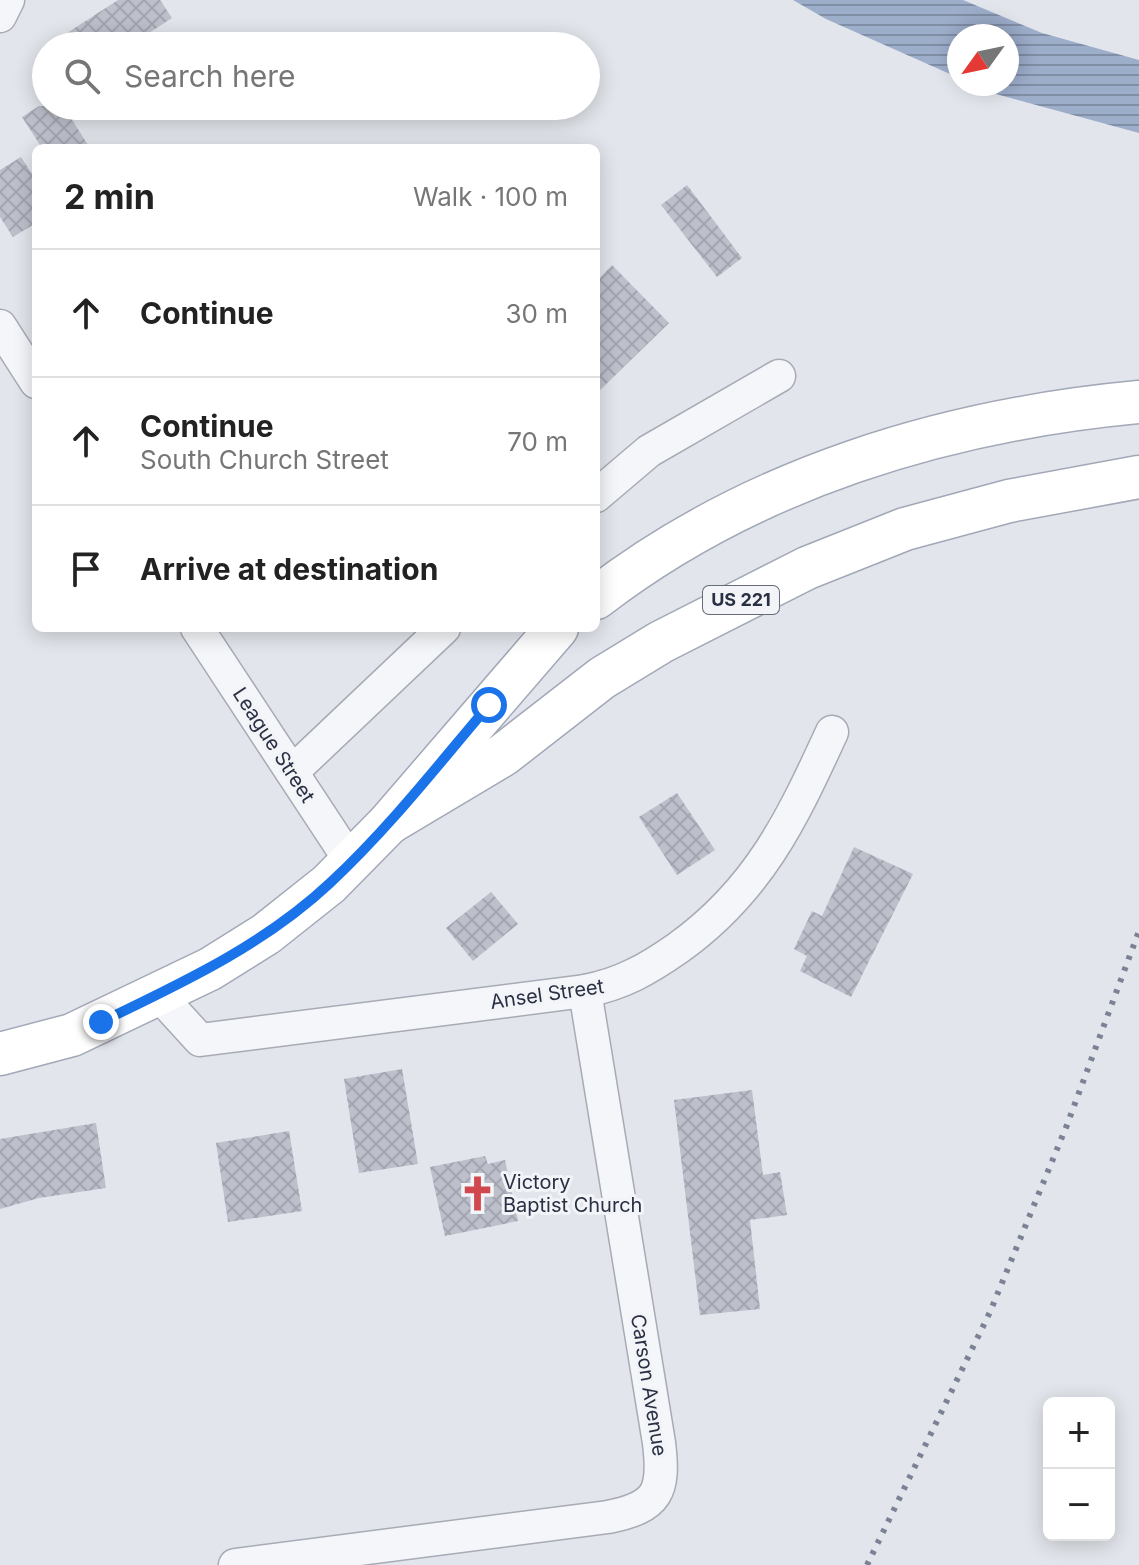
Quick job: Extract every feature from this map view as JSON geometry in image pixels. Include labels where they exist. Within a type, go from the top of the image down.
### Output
[{"type":"main road","points":[[600,595],[683,540],[762,497],[833,468],[919,440],[1017,417],[1139,402]]},
{"type":"main road","name":"US 221","points":[[389,823],[503,755],[602,678],[637,656],[685,627],[807,568],[905,529],[1024,498],[1139,477]]},
{"type":"main road","name":"US 221","points":[[0,1054],[72,1035],[158,994],[266,934],[329,884],[389,823],[554,632]]},
{"type":"street","points":[[0,16],[8,0]]},
{"type":"street","points":[[0,326],[32,376]]},
{"type":"street","points":[[600,493],[649,451],[779,376]]},
{"type":"street","name":"League Street","points":[[200,632],[351,862]]},
{"type":"street","points":[[292,772],[440,632]]},
{"type":"street","name":"Ansel Street","points":[[158,994],[200,1040],[585,991],[617,984],[647,970],[705,929],[740,894],[770,856],[795,813],[832,732]]},
{"type":"street","name":"Carson Avenue","points":[[235,1565],[608,1517],[635,1512],[655,1498],[663,1473],[659,1443],[585,991]]},
{"type":"water","points":[[793,0],[963,0],[1042,33],[1139,60],[1139,133],[1003,96],[1019,96],[1019,24],[947,24],[947,73],[826,19]]},
{"type":"building","points":[[118,0],[160,0],[172,18],[150,32],[69,32]]},
{"type":"building","points":[[32,111],[32,120],[72,120],[87,144],[39,144],[22,117]]},
{"type":"building","points":[[21,157],[32,174],[32,225],[13,237],[0,217],[0,170]]},
{"type":"building","points":[[687,185],[742,258],[717,277],[661,205]]},
{"type":"building","points":[[612,265],[669,323],[600,390],[600,278]]},
{"type":"building","points":[[677,793],[715,850],[677,875],[639,817]]},
{"type":"building","points":[[854,847],[913,874],[851,997],[800,971],[807,956],[794,949],[812,911],[822,916]]},
{"type":"building","points":[[491,892],[518,924],[473,961],[446,928]]},
{"type":"building","points":[[402,1069],[418,1164],[359,1173],[344,1079]]},
{"type":"building","points":[[752,1090],[763,1175],[780,1172],[787,1215],[750,1220],[760,1309],[700,1315],[674,1100]]},
{"type":"building","points":[[96,1123],[106,1188],[39,1198],[0,1209],[0,1139]]},
{"type":"building","points":[[289,1131],[302,1211],[228,1222],[216,1143]]},
{"type":"building","points":[[485,1156],[488,1164],[505,1160],[518,1221],[445,1236],[430,1167]]},
{"type":"railway","points":[[867,1565],[990,1312],[1067,1125],[1139,931]]},
{"type":"place","name":"Victory Baptist Church","points":[[477,1194]]},
{"type":"route","points":[[101,1022],[210,969],[266,934],[329,884],[389,823],[489,705]]}]
